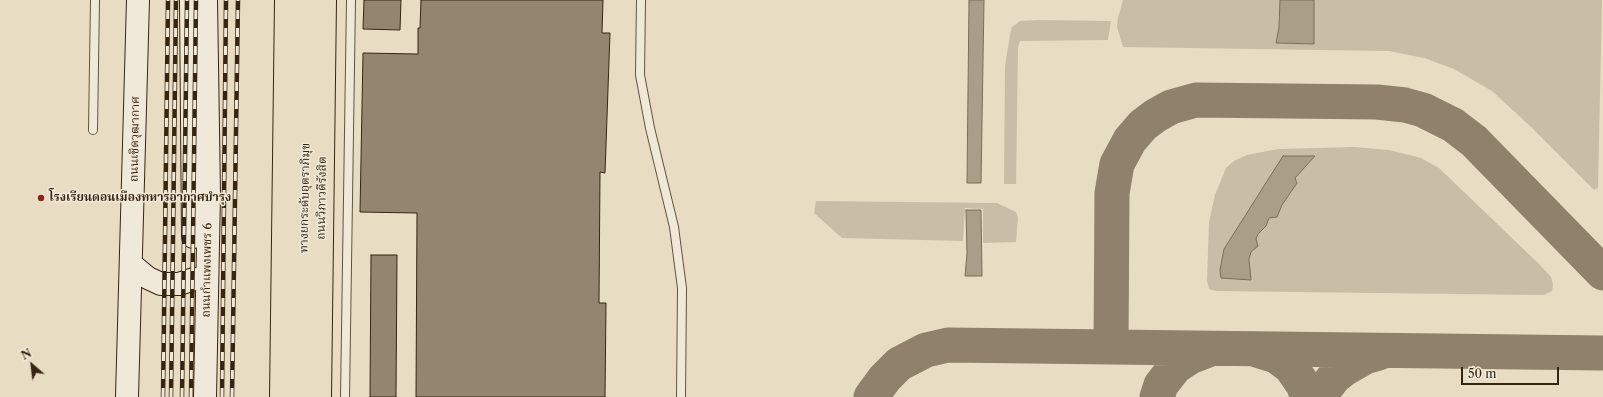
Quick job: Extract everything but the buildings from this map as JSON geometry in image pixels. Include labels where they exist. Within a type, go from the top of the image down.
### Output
[{"type":"highway","points":[[268,397],[273,0]]},
{"type":"highway","name":"ทางยกระดับอุตราภิมุข","points":[[281,397],[286,0]]},
{"type":"highway","name":"ทางยกระดับอุตราภิมุข","points":[[302,397],[308,0]]},
{"type":"highway","name":"ถนนวิภาวดีรังสิต","points":[[320,397],[325,0]]},
{"type":"main road","name":"ถนนเชิดวุฒากาศ","points":[[127,397],[138,0]]},
{"type":"main road","name":"ถนนกำแพงเพชร 6","points":[[191,0],[194,279],[192,397]]},
{"type":"main road","name":"ถนนกำแพงเพชร 6","points":[[205,397],[208,194],[206,0]]},
{"type":"main road","points":[[131,264],[148,278],[161,284],[179,284],[194,279]]},
{"type":"lane","points":[[94,130],[95,0]]},
{"type":"lane","points":[[345,397],[351,0]]},
{"type":"lane","points":[[641,0],[640,75],[650,128],[674,227],[682,288],[681,397]]},
{"type":"shaded area","points":[[969,0],[984,0],[981,183],[967,183]]},
{"type":"shaded area","points":[[1123,0],[1280,0],[1279,27],[1276,43],[1313,44],[1314,0],[1602,0],[1598,188],[1594,190],[1530,126],[1492,91],[1454,69],[1424,58],[1389,51],[1123,47],[1117,27]]},
{"type":"shaded area","points":[[1280,0],[1314,0],[1314,44],[1276,43],[1279,27]]},
{"type":"shaded area","points":[[1020,21],[1111,21],[1108,40],[1020,41],[1018,47],[1016,184],[1004,184],[1005,66],[1010,35],[1012,27]]},
{"type":"shaded area","points":[[1354,147],[1389,150],[1421,158],[1439,168],[1551,277],[1553,285],[1552,291],[1544,295],[1536,295],[1216,291],[1209,289],[1207,281],[1209,222],[1215,195],[1226,168],[1234,161],[1247,155],[1278,149]]},
{"type":"shaded area","points":[[1283,156],[1315,156],[1295,178],[1297,183],[1282,205],[1277,217],[1269,218],[1266,226],[1258,234],[1256,239],[1258,246],[1251,252],[1249,259],[1251,280],[1221,278],[1220,270],[1224,249]]},
{"type":"shaded area","points":[[816,201],[997,203],[1016,212],[1018,218],[1016,242],[983,243],[983,209],[965,208],[963,241],[842,238],[814,213]]},
{"type":"shaded area","points":[[966,210],[981,210],[982,276],[965,276],[967,253]]},
{"type":"taxiway","points":[[1111,346],[1112,193],[1117,164],[1130,140],[1143,125],[1171,107],[1196,100],[1377,102],[1405,105],[1423,110],[1453,125],[1474,141],[1603,273]]},
{"type":"taxiway","points":[[871,397],[885,378],[899,364],[926,350],[948,345],[1603,353]]},
{"type":"taxiway","points":[[1157,397],[1161,385],[1175,367],[1190,357],[1211,349]]},
{"type":"taxiway","points":[[1257,350],[1276,356],[1291,367],[1304,386],[1307,397]]},
{"type":"taxiway","points":[[1319,397],[1334,377],[1344,369],[1365,357],[1379,353]]},
{"type":"railway","points":[[163,397],[168,0]]},
{"type":"railway","points":[[171,397],[176,0]]},
{"type":"railway","points":[[182,397],[187,0]]},
{"type":"railway","points":[[191,397],[196,0]]},
{"type":"railway","points":[[222,397],[226,0]]},
{"type":"railway","points":[[232,397],[238,0]]},
{"type":"place","name":"โรงเรียนดอนเมืองทหารอากาศบำรุง","points":[[41,198]]}]
